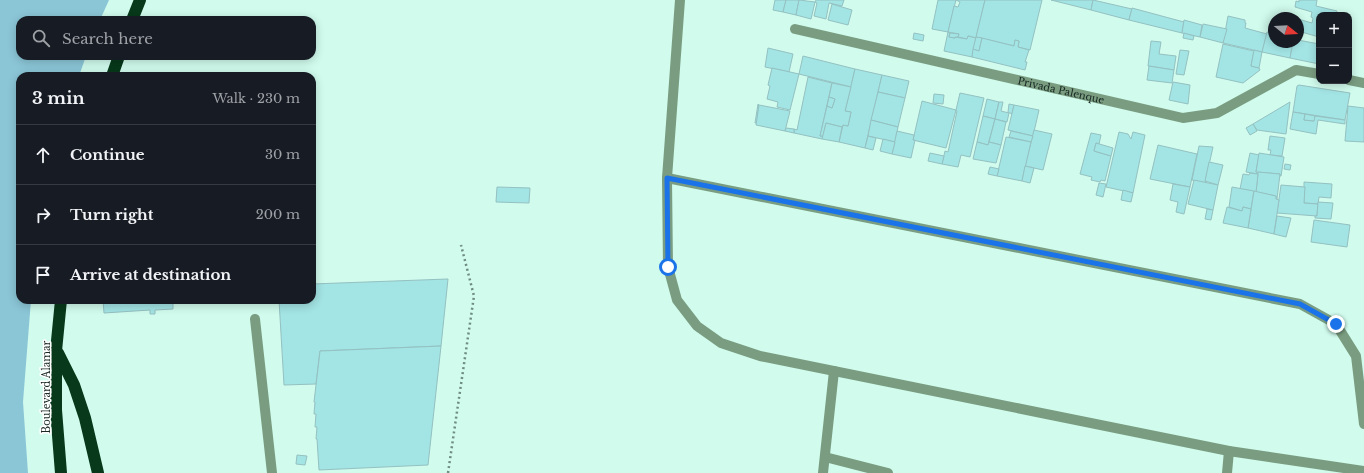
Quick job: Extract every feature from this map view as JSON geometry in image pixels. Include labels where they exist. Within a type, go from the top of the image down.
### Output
[{"type":"highway","points":[[134,16],[140,0]]},
{"type":"highway","points":[[113,72],[118,60]]},
{"type":"highway","name":"Boulevard Alamar","points":[[61,304],[56,350],[56,410],[61,473]]},
{"type":"highway","points":[[56,350],[76,392],[85,418],[98,473]]},
{"type":"street","points":[[680,0],[667,178],[668,267],[677,300],[697,326],[721,344],[760,356],[1229,451],[1364,471]]},
{"type":"street","name":"Privada Palenque","points":[[795,29],[1183,118],[1217,113],[1296,70],[1316,73]]},
{"type":"street","points":[[1352,81],[1364,83]]},
{"type":"street","points":[[667,178],[1300,304],[1336,324],[1356,356],[1364,424]]},
{"type":"street","points":[[255,318],[272,473]]},
{"type":"street","points":[[823,473],[834,371]]},
{"type":"street","points":[[1227,473],[1229,451]]},
{"type":"street","points":[[825,457],[888,473]]},
{"type":"path","points":[[448,473],[474,296],[461,245]]},
{"type":"water","points":[[0,0],[109,0],[102,16],[16,16],[16,60],[85,60],[80,72],[16,72],[16,304],[31,304],[23,402],[28,473],[0,473]]},
{"type":"building","points":[[775,0],[786,0],[783,12],[773,10]]},
{"type":"building","points":[[786,0],[799,0],[796,15],[783,12]]},
{"type":"building","points":[[799,0],[815,2],[811,19],[796,15]]},
{"type":"building","points":[[816,0],[844,0],[842,6],[829,3],[826,19],[814,16],[817,3],[815,2]]},
{"type":"building","points":[[938,0],[956,0],[948,32],[932,29]]},
{"type":"building","points":[[956,0],[985,0],[976,38],[968,36],[967,39],[958,37],[959,34],[948,32],[954,6],[958,7],[960,2]]},
{"type":"building","points":[[985,0],[1042,0],[1030,50],[1018,47],[1019,41],[1015,40],[1014,46],[976,37]]},
{"type":"building","points":[[1051,0],[1093,0],[1091,10]]},
{"type":"building","points":[[1093,0],[1132,9],[1129,20],[1091,10]]},
{"type":"building","points":[[1299,0],[1317,0],[1316,6],[1337,12],[1316,12],[1316,36],[1304,33],[1304,21],[1312,23],[1313,18],[1311,17],[1312,12],[1295,7],[1296,1],[1299,2]]},
{"type":"building","points":[[832,4],[852,10],[848,25],[828,20]]},
{"type":"building","points":[[1132,8],[1184,22],[1182,33],[1129,20]]},
{"type":"building","points":[[1228,16],[1245,20],[1245,28],[1267,34],[1262,52],[1223,43]]},
{"type":"building","points":[[1184,20],[1202,25],[1200,37],[1182,33]]},
{"type":"building","points":[[1203,24],[1227,29],[1223,43],[1200,37]]},
{"type":"building","points":[[948,32],[950,33],[949,37],[967,39],[968,36],[976,38],[972,57],[944,51]]},
{"type":"building","points":[[1267,32],[1268,48],[1292,48],[1290,58],[1262,52]]},
{"type":"building","points":[[914,33],[924,35],[923,41],[913,39]]},
{"type":"building","points":[[950,33],[959,34],[958,37],[955,38],[949,37]]},
{"type":"building","points":[[1184,33],[1194,36],[1193,40],[1183,38]]},
{"type":"building","points":[[976,37],[982,38],[979,51],[973,49]]},
{"type":"building","points":[[982,38],[1014,46],[1015,40],[1019,41],[1018,47],[1029,50],[1025,62],[1027,62],[1025,70],[972,57],[973,49],[979,51]]},
{"type":"building","points":[[1151,41],[1161,42],[1159,54],[1176,56],[1174,70],[1148,66]]},
{"type":"building","points":[[1304,41],[1316,43],[1316,63],[1290,58],[1292,48],[1304,48]]},
{"type":"building","points":[[1223,44],[1254,51],[1251,66],[1259,68],[1260,70],[1243,83],[1216,77]]},
{"type":"building","points":[[768,48],[793,54],[789,72],[765,67]]},
{"type":"building","points":[[1180,50],[1189,51],[1184,75],[1176,74]]},
{"type":"building","points":[[1254,50],[1262,52],[1259,68],[1251,66]]},
{"type":"building","points":[[803,56],[855,69],[851,87],[799,74]]},
{"type":"building","points":[[1149,66],[1174,70],[1172,83],[1147,80]]},
{"type":"building","points":[[772,68],[799,74],[790,110],[777,107],[778,102],[767,99],[770,86],[768,85]]},
{"type":"building","points":[[855,69],[882,75],[865,148],[839,142],[843,125],[848,126],[851,112],[845,111]]},
{"type":"building","points":[[882,75],[909,81],[905,98],[878,92]]},
{"type":"building","points":[[808,77],[832,83],[820,136],[823,136],[822,139],[794,133],[794,129],[797,130]]},
{"type":"building","points":[[1173,82],[1190,85],[1188,104],[1169,100]]},
{"type":"building","points":[[832,83],[851,87],[845,111],[851,112],[848,126],[843,125],[842,127],[826,123],[823,136],[820,136],[827,106],[832,108],[835,99],[829,97]]},
{"type":"building","points":[[1299,85],[1350,93],[1345,120],[1293,112],[1297,86]]},
{"type":"building","points":[[878,92],[905,98],[898,127],[871,120]]},
{"type":"building","points":[[960,93],[984,98],[970,157],[961,155],[958,167],[942,164],[945,151],[948,152]]},
{"type":"building","points":[[934,94],[944,95],[943,104],[933,103]]},
{"type":"building","points":[[829,97],[835,99],[832,108],[827,106]]},
{"type":"building","points":[[987,99],[999,102],[995,119],[983,116]]},
{"type":"building","points":[[922,101],[956,110],[946,148],[913,140]]},
{"type":"building","points":[[999,102],[1003,102],[1001,111],[1009,113],[1007,122],[995,119]]},
{"type":"building","points":[[1290,102],[1286,134],[1257,130],[1253,124]]},
{"type":"building","points":[[758,104],[757,123],[755,123]]},
{"type":"building","points":[[1009,104],[1014,105],[1012,114],[1008,112]]},
{"type":"building","points":[[759,105],[790,111],[785,131],[756,125]]},
{"type":"building","points":[[1014,105],[1039,110],[1033,136],[1008,130]]},
{"type":"building","points":[[1348,106],[1364,108],[1364,142],[1345,141]]},
{"type":"building","points":[[1293,112],[1305,114],[1304,120],[1314,121],[1315,116],[1345,120],[1345,124],[1318,120],[1316,134],[1290,129]]},
{"type":"building","points":[[1305,114],[1315,116],[1314,121],[1304,120]]},
{"type":"building","points":[[983,116],[995,119],[988,145],[977,142]]},
{"type":"building","points":[[995,119],[1006,122],[1001,145],[989,142]]},
{"type":"building","points":[[871,120],[898,127],[895,142],[868,136]]},
{"type":"building","points":[[826,123],[842,127],[839,142],[822,139]]},
{"type":"building","points":[[1253,124],[1257,131],[1250,135],[1246,128]]},
{"type":"building","points":[[786,128],[794,129],[794,133],[785,131]]},
{"type":"building","points":[[1034,130],[1052,134],[1043,170],[1025,166]]},
{"type":"building","points":[[897,131],[914,135],[913,140],[915,140],[911,158],[892,154]]},
{"type":"building","points":[[1011,131],[1033,136],[1031,142],[1009,137]]},
{"type":"building","points":[[1119,132],[1128,134],[1131,139],[1133,132],[1145,135],[1133,193],[1106,187]]},
{"type":"building","points":[[1091,133],[1101,135],[1099,144],[1096,143],[1094,151],[1111,156],[1105,181],[1101,180],[1100,182],[1091,180],[1092,177],[1080,174]]},
{"type":"building","points":[[868,136],[876,138],[873,150],[865,148]]},
{"type":"building","points":[[1270,136],[1285,138],[1282,156],[1270,155],[1271,150],[1268,150]]},
{"type":"building","points":[[1006,137],[1031,142],[1022,181],[997,176]]},
{"type":"building","points":[[883,139],[895,142],[892,154],[880,151]]},
{"type":"building","points":[[977,142],[988,145],[989,142],[1001,145],[996,163],[973,159]]},
{"type":"building","points":[[1096,143],[1113,148],[1111,156],[1094,151]]},
{"type":"building","points":[[1158,145],[1197,154],[1190,187],[1150,179]]},
{"type":"building","points":[[1199,146],[1213,147],[1205,183],[1192,180]]},
{"type":"building","points":[[930,153],[944,156],[942,164],[928,161]]},
{"type":"building","points":[[1250,153],[1259,155],[1256,172],[1258,172],[1258,174],[1246,172]]},
{"type":"building","points":[[1259,153],[1284,157],[1281,176],[1280,174],[1256,172]]},
{"type":"building","points":[[1209,162],[1223,165],[1218,185],[1205,181]]},
{"type":"building","points":[[1285,164],[1291,165],[1290,170],[1284,169]]},
{"type":"building","points":[[1025,166],[1034,168],[1030,183],[1022,181]]},
{"type":"building","points":[[990,167],[999,169],[997,176],[988,174]]},
{"type":"building","points":[[1258,172],[1280,174],[1277,199],[1276,196],[1256,192]]},
{"type":"building","points":[[1250,173],[1258,174],[1256,192],[1240,189],[1243,174],[1249,175]]},
{"type":"building","points":[[1194,180],[1218,185],[1213,210],[1188,204]]},
{"type":"building","points":[[1304,182],[1332,184],[1331,198],[1319,197],[1318,204],[1304,203]]},
{"type":"building","points":[[1099,183],[1106,184],[1103,197],[1096,195]]},
{"type":"building","points":[[1173,184],[1190,187],[1184,214],[1176,212],[1178,202],[1170,200]]},
{"type":"building","points":[[1281,185],[1305,187],[1304,203],[1318,204],[1317,216],[1277,213]]},
{"type":"building","points":[[497,187],[530,188],[529,203],[496,202]]},
{"type":"building","points":[[1232,187],[1254,191],[1251,209],[1243,207],[1242,211],[1229,207]]},
{"type":"building","points":[[1123,190],[1133,193],[1131,202],[1121,200]]},
{"type":"building","points":[[1254,191],[1276,196],[1276,199],[1279,200],[1274,234],[1248,228]]},
{"type":"building","points":[[1318,202],[1333,203],[1331,219],[1315,218],[1315,216],[1317,216]]},
{"type":"building","points":[[1227,207],[1242,211],[1243,207],[1251,209],[1248,228],[1223,223]]},
{"type":"building","points":[[1207,209],[1213,210],[1211,220],[1205,219]]},
{"type":"building","points":[[1277,216],[1291,218],[1286,237],[1274,234]]},
{"type":"building","points":[[1314,220],[1350,225],[1347,247],[1311,242]]},
{"type":"building","points":[[448,279],[441,346],[320,351],[316,384],[284,385],[279,304],[316,304],[316,284]]},
{"type":"building","points":[[103,304],[173,304],[173,309],[155,310],[155,314],[150,314],[150,310],[104,313]]},
{"type":"building","points":[[441,346],[428,465],[319,470],[314,402],[320,351]]},
{"type":"building","points":[[297,455],[307,456],[305,465],[296,464]]},
{"type":"route","points":[[668,267],[667,178],[1300,304],[1336,324]]}]
